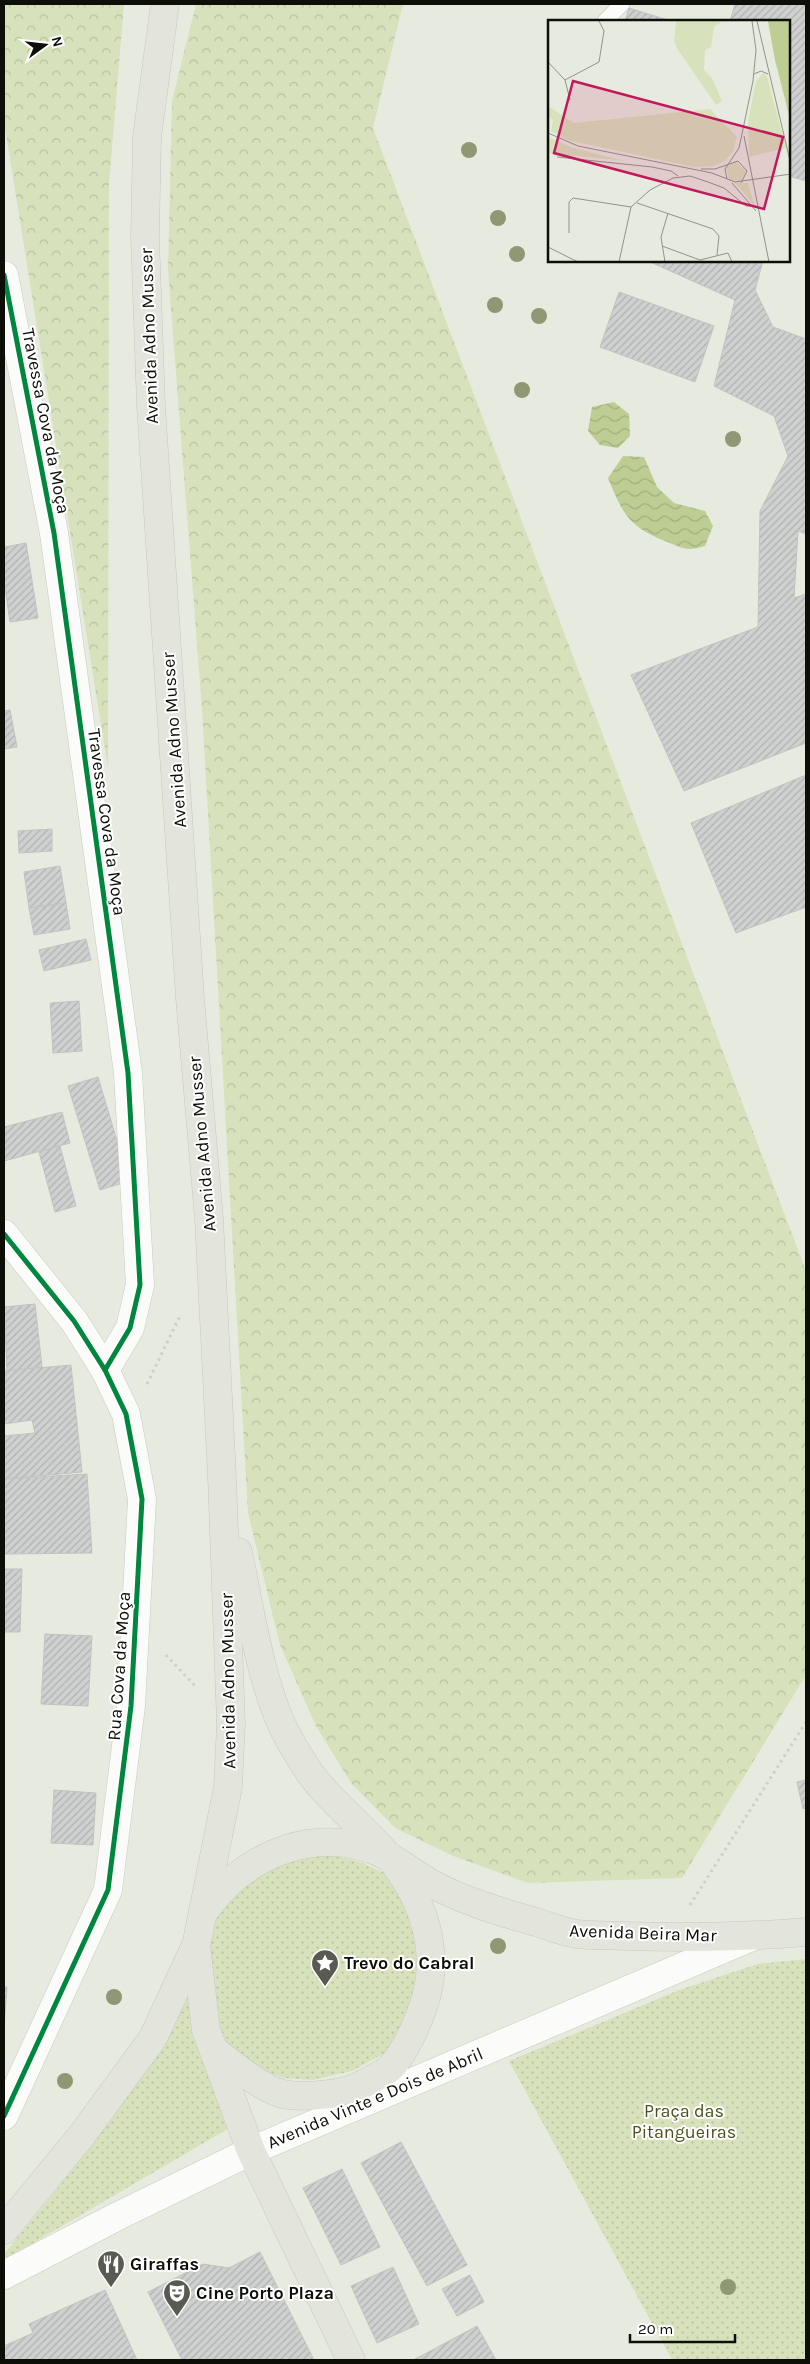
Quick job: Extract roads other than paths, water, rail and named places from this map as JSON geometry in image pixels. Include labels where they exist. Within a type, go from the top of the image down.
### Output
[{"type":"main road","name":"Avenida Adno Musser","points":[[165,4],[147,136],[145,237],[151,406],[190,998],[208,1219],[222,1477],[231,1724],[228,1787],[196,1946]]},
{"type":"main road","name":"Avenida Adno Musser","points":[[222,1477],[257,1643],[271,1697],[288,1739],[320,1786],[389,1857]]},
{"type":"main road","points":[[204,1912],[215,1896],[243,1870],[259,1860],[286,1849],[314,1843],[353,1845],[389,1857],[412,1890],[424,1919],[432,1959],[427,1995],[416,2027],[392,2066],[358,2087],[333,2094],[282,2094],[247,2075],[214,2050]]},
{"type":"main road","name":"Avenida Beira Mar","points":[[389,1857],[430,1883],[483,1907],[575,1934],[670,1938],[754,1936],[806,1932]]},
{"type":"main road","points":[[196,1946],[206,2030],[251,2151],[352,2360]]},
{"type":"main road","points":[[4,2230],[82,2135],[152,2038],[196,1946]]},
{"type":"street","name":"Travessa Cova da Moça","points":[[4,275],[54,533],[128,1074],[140,1285],[130,1328],[105,1370]]},
{"type":"street","name":"Rua Cova da Moça","points":[[4,1234],[74,1322],[105,1370],[126,1414],[142,1499],[130,1715],[108,1890],[4,2116]]},
{"type":"street","name":"Avenida Vinte e Dois de Abril","points":[[4,2275],[118,2216],[251,2151],[754,1936]]},
{"type":"lane","points":[[606,20],[622,4]]},
{"type":"water","points":[[614,402],[629,414],[630,436],[618,448],[600,445],[588,431],[592,407]]},
{"type":"water","points":[[623,456],[644,457],[657,487],[674,503],[705,511],[713,526],[705,546],[693,549],[681,547],[643,530],[628,517],[618,501],[608,478]]},
{"type":"place","name":"Trevo do Cabral","points":[[325,1987]]},
{"type":"place","name":"Giraffas","points":[[111,2288]]},
{"type":"place","name":"Cine Porto Plaza","points":[[177,2317]]},
{"type":"park label","name":"Praça das Pitangueiras","points":[[684,2121]]}]
